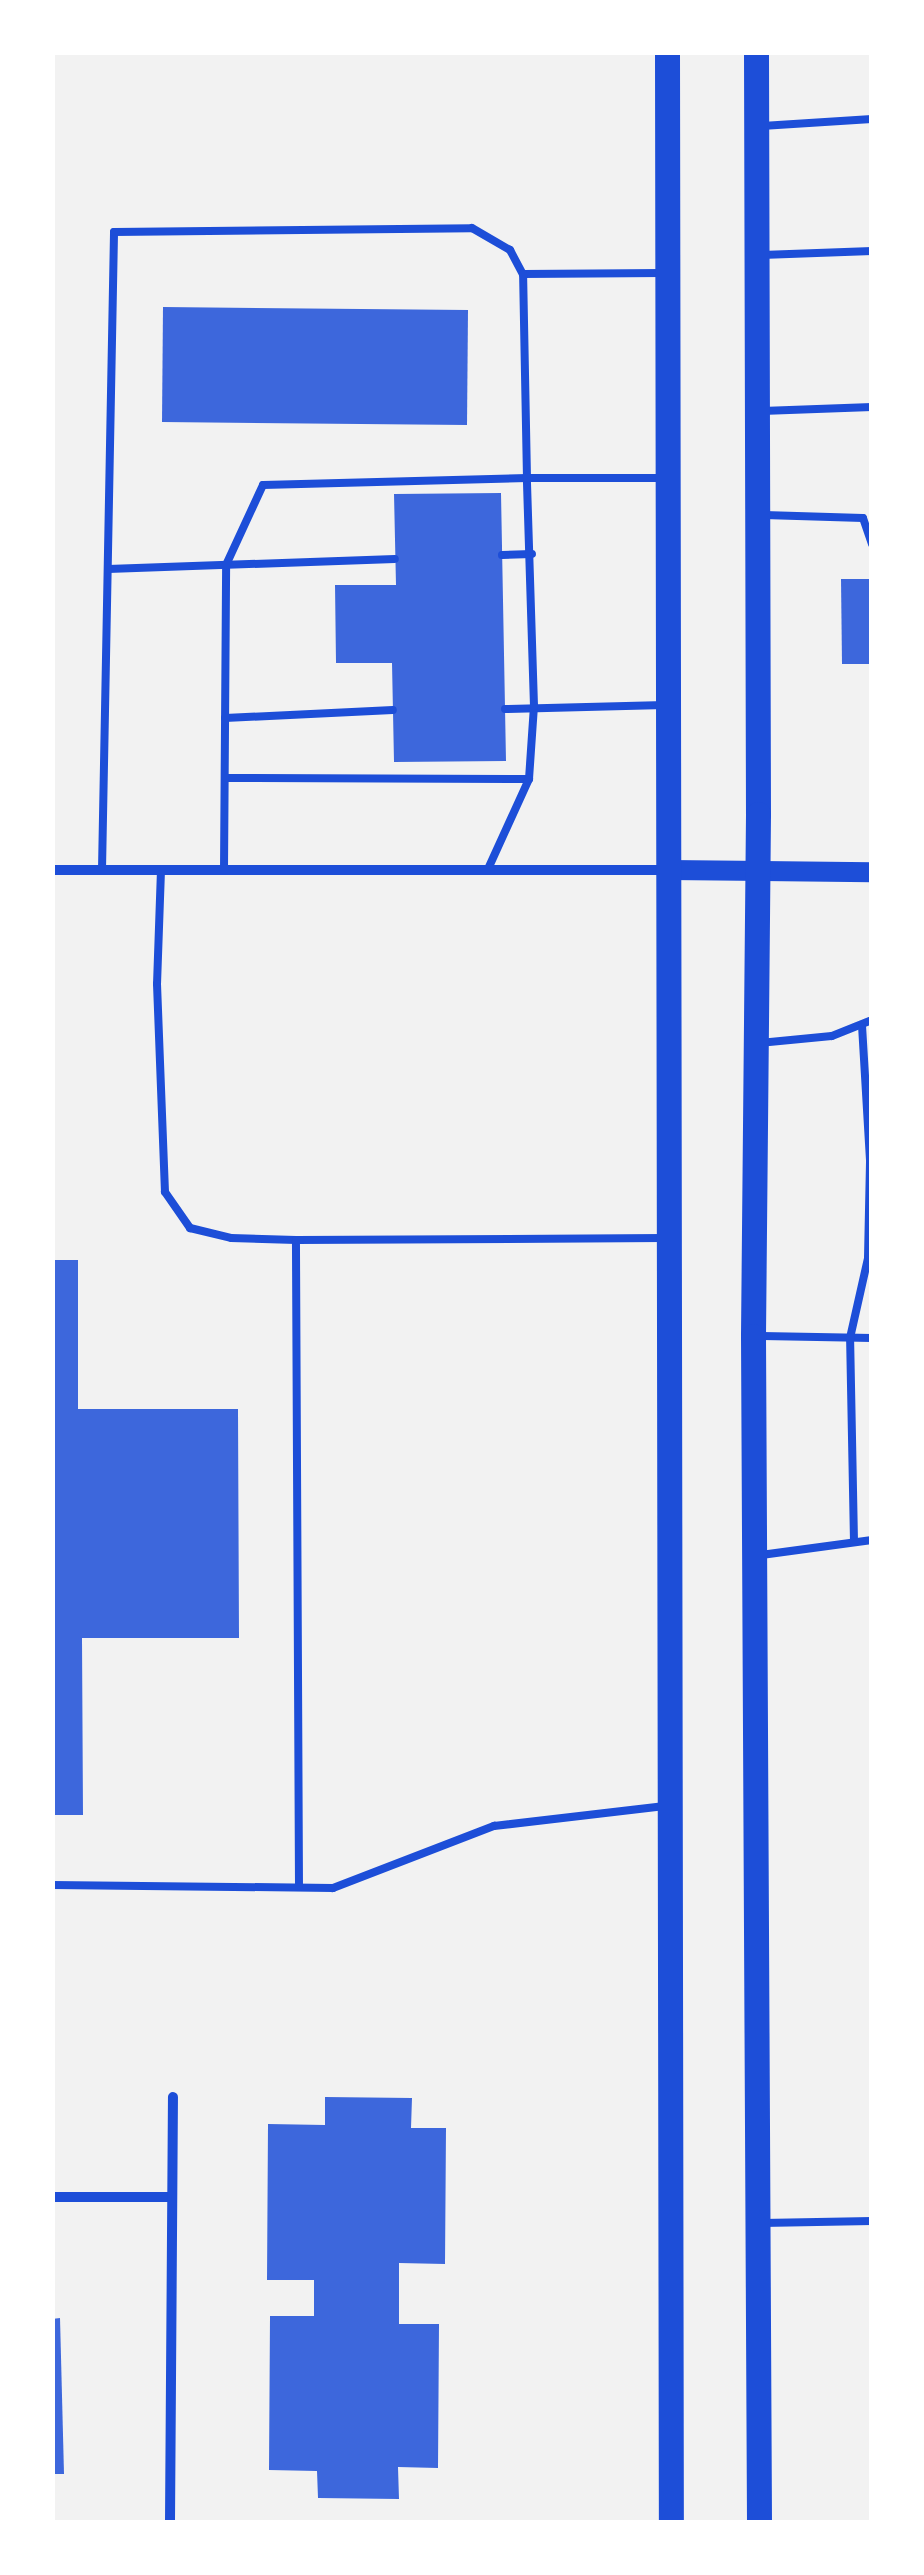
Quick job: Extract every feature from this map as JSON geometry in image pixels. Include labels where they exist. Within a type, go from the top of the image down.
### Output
[{"type":"main road","points":[[667,52],[672,2522]]},
{"type":"main road","points":[[756,52],[757,1043],[752,1336],[760,2522]]},
{"type":"main road","points":[[669,870],[872,872]]},
{"type":"street","points":[[52,870],[669,870]]},
{"type":"street","points":[[170,2522],[173,2098]]},
{"type":"street","points":[[52,2197],[172,2196]]},
{"type":"lane","points":[[756,126],[872,118]]},
{"type":"lane","points":[[102,870],[114,232],[472,228],[510,250],[524,274],[532,554],[534,706],[529,779],[488,868]]},
{"type":"lane","points":[[756,255],[872,251]]},
{"type":"lane","points":[[524,274],[668,273]]},
{"type":"lane","points":[[756,412],[872,407]]},
{"type":"lane","points":[[224,870],[226,565],[264,485],[668,478]]},
{"type":"lane","points":[[756,515],[863,518],[872,544]]},
{"type":"lane","points":[[502,554],[532,554]]},
{"type":"lane","points":[[108,569],[396,559]]},
{"type":"lane","points":[[504,708],[668,704]]},
{"type":"lane","points":[[225,718],[393,710]]},
{"type":"lane","points":[[225,778],[529,779]]},
{"type":"lane","points":[[161,870],[157,984],[164,1192],[190,1228],[230,1238],[296,1240],[669,1238]]},
{"type":"lane","points":[[757,1043],[832,1036],[872,1020]]},
{"type":"lane","points":[[854,1542],[850,1338],[868,1258],[870,1160],[862,1027]]},
{"type":"lane","points":[[296,1240],[300,1888]]},
{"type":"lane","points":[[752,1336],[872,1338]]},
{"type":"lane","points":[[756,1556],[872,1540]]},
{"type":"lane","points":[[52,1885],[333,1888],[494,1826],[670,1806]]},
{"type":"lane","points":[[759,2223],[872,2221]]},
{"type":"building","points":[[163,307],[468,310],[467,425],[162,422]]},
{"type":"building","points":[[501,493],[506,761],[394,762],[392,663],[336,663],[335,585],[396,585],[394,494]]},
{"type":"building","points":[[841,579],[872,579],[872,664],[842,664]]},
{"type":"building","points":[[52,1260],[78,1260],[78,1409],[238,1409],[239,1638],[82,1638],[83,1815],[52,1815]]},
{"type":"building","points":[[325,2097],[412,2098],[411,2128],[446,2128],[445,2264],[399,2263],[399,2324],[439,2324],[438,2468],[398,2467],[399,2499],[318,2498],[317,2471],[269,2470],[270,2316],[314,2316],[314,2280],[267,2280],[268,2124],[325,2125]]},
{"type":"building","points":[[60,2318],[64,2474],[52,2474],[52,2319]]}]
